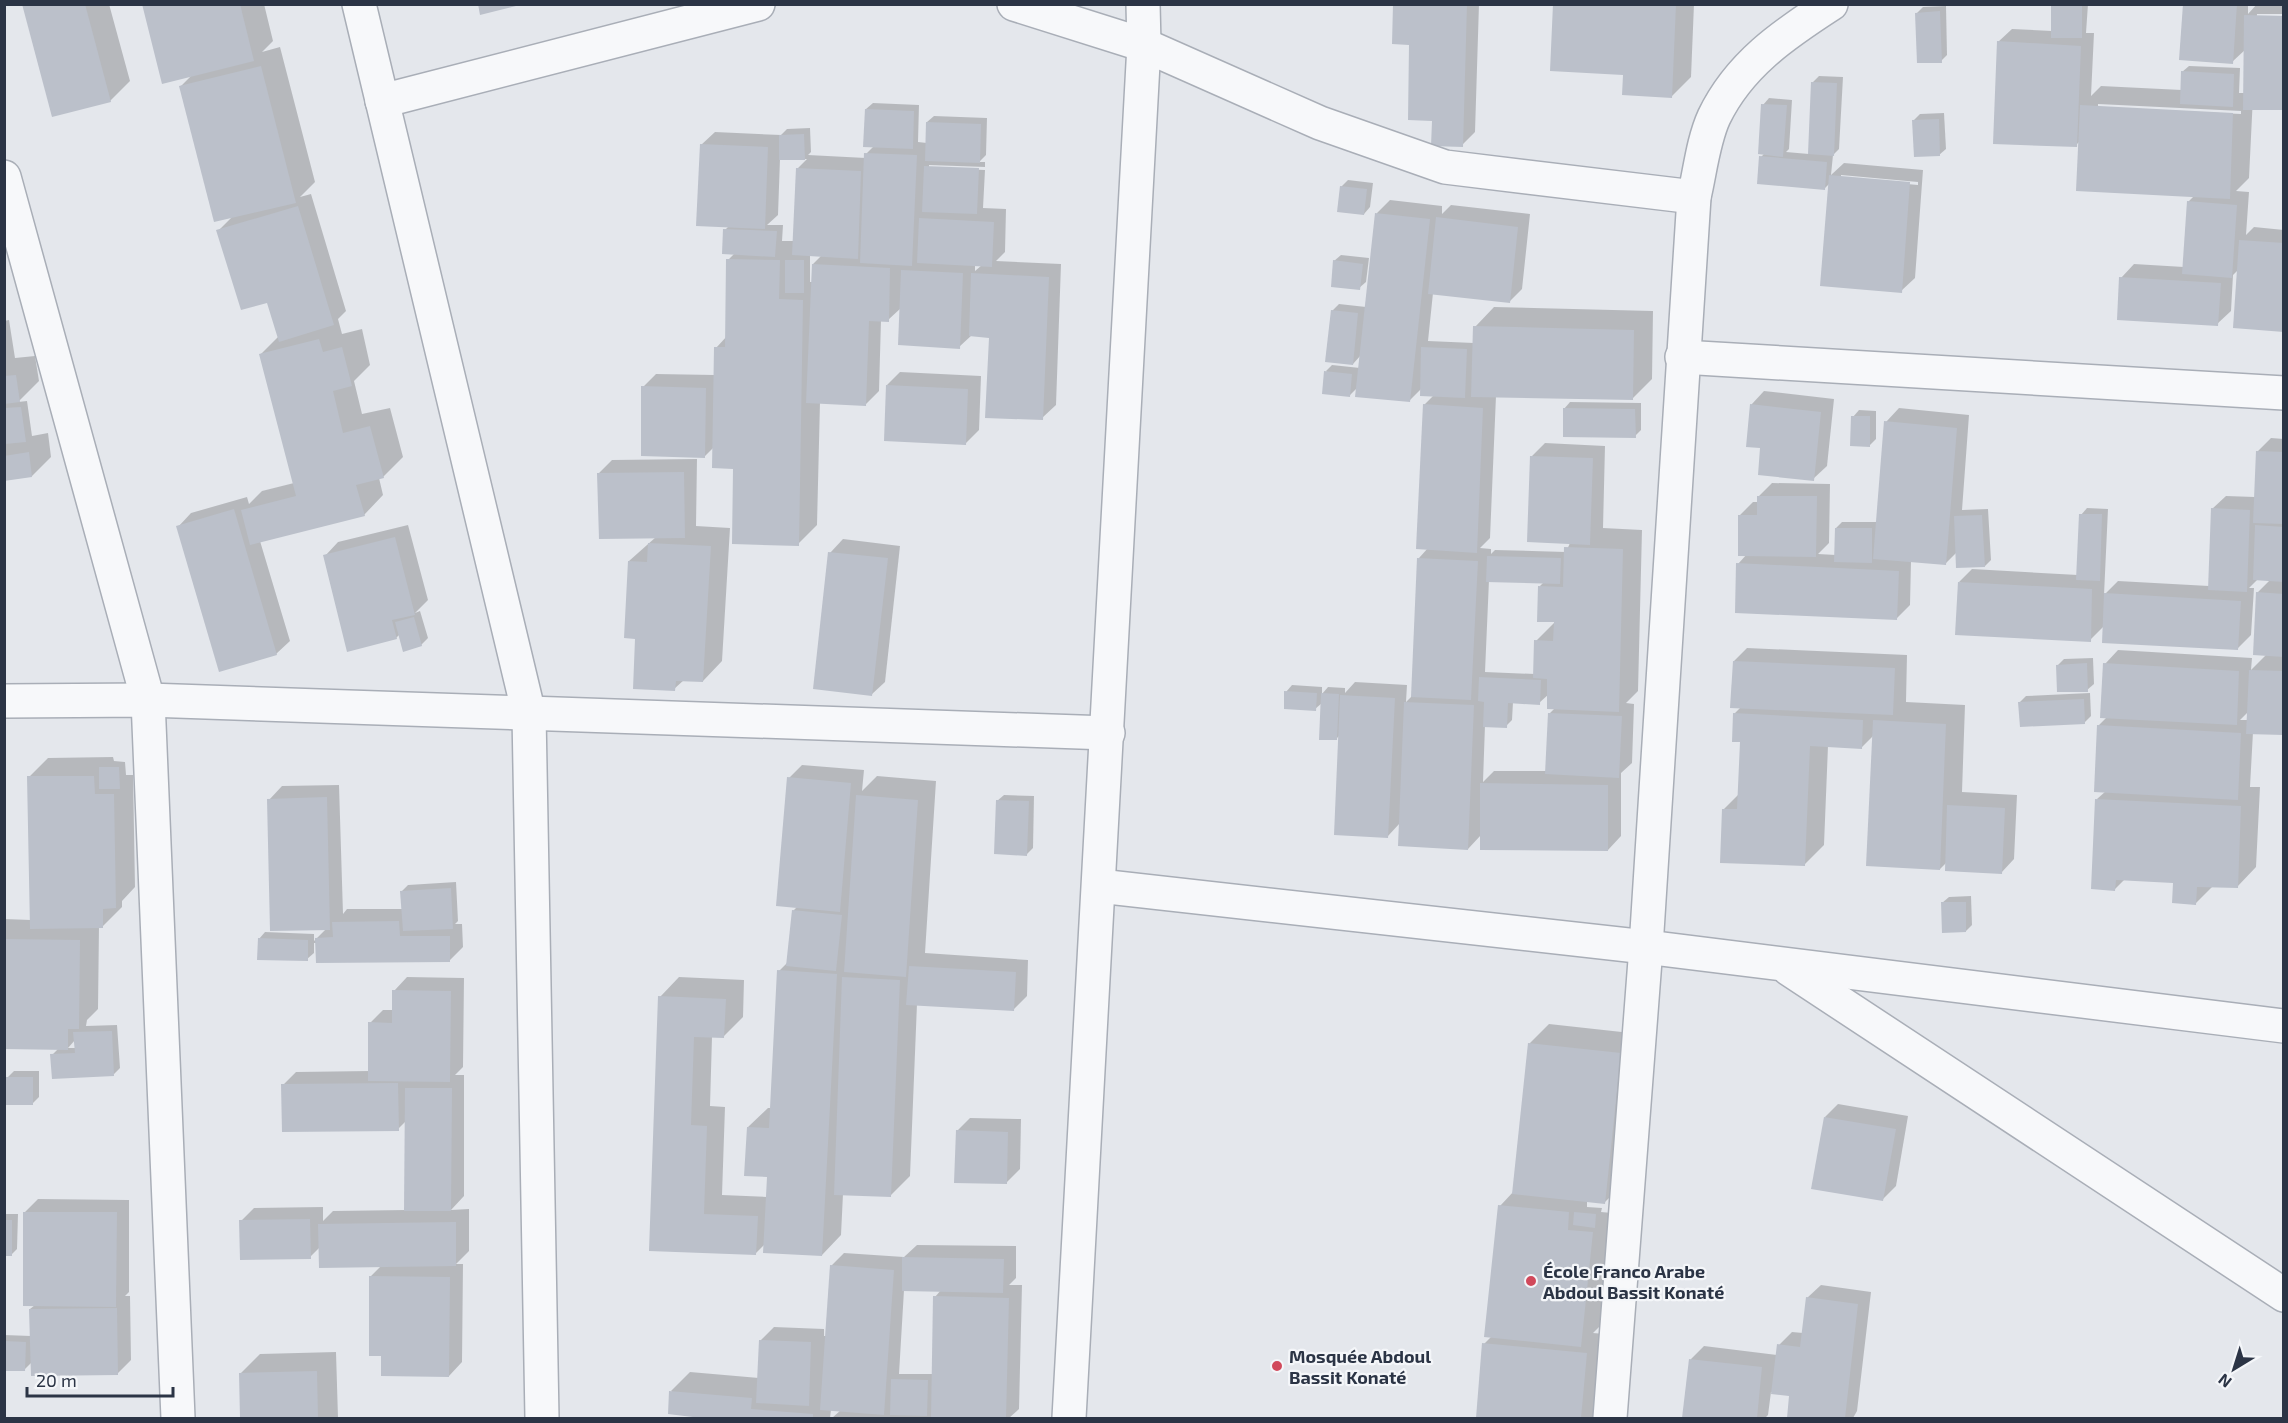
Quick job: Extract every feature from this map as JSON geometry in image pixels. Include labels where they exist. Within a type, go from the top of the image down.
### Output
[{"type":"street","points":[[359,4],[529,714],[542,1419]]},
{"type":"street","points":[[382,101],[758,4]]},
{"type":"street","points":[[1014,4],[1144,45],[1320,123],[1446,167],[1694,197]]},
{"type":"street","points":[[1069,1419],[1144,45],[1143,4]]},
{"type":"street","points":[[1610,1419],[1646,947],[1694,197],[1713,119],[1741,73],[1780,37],[1831,4]]},
{"type":"street","points":[[4,177],[148,700],[178,1419]]},
{"type":"street","points":[[1682,357],[2283,393]]},
{"type":"street","points":[[4,701],[148,700],[1107,733]]},
{"type":"street","points":[[1099,886],[1646,947],[2283,1026]]},
{"type":"street","points":[[1782,964],[2283,1294]]},
{"type":"building","points":[[22,4],[85,4],[111,102],[52,117]]},
{"type":"building","points":[[142,4],[240,4],[254,61],[162,84]]},
{"type":"building","points":[[478,4],[520,4],[520,5],[480,15]]},
{"type":"building","points":[[1393,4],[1467,4],[1463,147],[1431,146],[1432,121],[1408,120],[1409,45],[1392,44]]},
{"type":"building","points":[[1553,4],[1676,4],[1672,98],[1622,95],[1623,75],[1550,71]]},
{"type":"building","points":[[2051,4],[2082,4],[2082,38],[2051,38]]},
{"type":"building","points":[[2183,4],[2237,4],[2233,64],[2179,60]]},
{"type":"building","points":[[1940,11],[1942,63],[1917,63],[1915,13]]},
{"type":"building","points":[[2244,15],[2284,16],[2284,110],[2243,110]]},
{"type":"building","points":[[1997,41],[2081,46],[2077,147],[1993,144]]},
{"type":"building","points":[[261,66],[296,203],[214,222],[179,86]]},
{"type":"building","points":[[2181,71],[2234,74],[2233,107],[2180,104]]},
{"type":"building","points":[[1811,82],[1837,83],[1834,156],[1808,154]]},
{"type":"building","points":[[1761,104],[1787,105],[1783,157],[1758,154]]},
{"type":"building","points":[[2080,105],[2233,113],[2230,199],[2076,191]]},
{"type":"building","points":[[865,109],[914,111],[913,149],[863,147]]},
{"type":"building","points":[[1939,119],[1940,156],[1914,157],[1912,120]]},
{"type":"building","points":[[926,122],[981,124],[980,163],[925,161]]},
{"type":"building","points":[[804,134],[805,160],[779,160],[779,135]]},
{"type":"building","points":[[700,144],[768,147],[765,229],[696,226]]},
{"type":"building","points":[[864,153],[917,155],[912,266],[860,263]]},
{"type":"building","points":[[1759,156],[1827,162],[1825,190],[1757,184]]},
{"type":"building","points":[[924,166],[979,168],[977,214],[922,212]]},
{"type":"building","points":[[796,168],[861,171],[858,259],[792,255]]},
{"type":"building","points":[[1829,175],[1910,182],[1902,293],[1820,286]]},
{"type":"building","points":[[1340,186],[1367,189],[1364,215],[1337,212]]},
{"type":"building","points":[[2187,201],[2237,205],[2232,278],[2182,274]]},
{"type":"building","points":[[298,206],[334,325],[279,342],[267,303],[241,310],[216,230]]},
{"type":"building","points":[[1375,213],[1430,219],[1410,402],[1355,397]]},
{"type":"building","points":[[1436,217],[1518,227],[1510,303],[1428,294]]},
{"type":"building","points":[[919,218],[994,222],[992,267],[917,263]]},
{"type":"building","points":[[723,229],[777,231],[775,257],[722,254]]},
{"type":"building","points":[[2239,240],[2284,243],[2284,332],[2233,328]]},
{"type":"building","points":[[726,259],[780,260],[779,299],[803,300],[799,546],[732,544],[733,469],[712,468],[714,347],[725,347]]},
{"type":"building","points":[[785,260],[804,260],[804,293],[785,293]]},
{"type":"building","points":[[1333,260],[1363,264],[1360,290],[1331,287]]},
{"type":"building","points":[[812,264],[890,268],[889,322],[869,321],[866,406],[806,403]]},
{"type":"building","points":[[901,270],[963,273],[960,349],[898,345]]},
{"type":"building","points":[[971,273],[1049,277],[1043,420],[985,418],[989,338],[969,336]]},
{"type":"building","points":[[2119,277],[2221,283],[2218,326],[2117,320]]},
{"type":"building","points":[[1331,310],[1358,313],[1353,365],[1325,362]]},
{"type":"building","points":[[1473,326],[1634,330],[1633,400],[1471,397]]},
{"type":"building","points":[[319,339],[323,352],[342,347],[352,386],[333,391],[343,433],[370,426],[384,478],[356,485],[365,516],[250,545],[241,510],[296,496],[259,354]]},
{"type":"building","points":[[1421,347],[1467,349],[1465,398],[1420,396]]},
{"type":"building","points":[[1324,371],[1352,374],[1350,397],[1322,394]]},
{"type":"building","points":[[16,375],[20,402],[4,404],[4,376]]},
{"type":"building","points":[[886,385],[968,389],[966,445],[884,441]]},
{"type":"building","points":[[641,386],[706,388],[705,458],[641,456]]},
{"type":"building","points":[[1423,404],[1483,408],[1477,553],[1416,549]]},
{"type":"building","points":[[1750,404],[1821,412],[1814,481],[1758,475],[1760,448],[1746,447]]},
{"type":"building","points":[[21,407],[26,442],[5,444],[4,408]]},
{"type":"building","points":[[1563,408],[1635,409],[1636,438],[1563,437]]},
{"type":"building","points":[[1851,416],[1870,416],[1870,447],[1850,446]]},
{"type":"building","points":[[1884,421],[1957,428],[1946,565],[1873,559]]},
{"type":"building","points":[[2256,451],[2284,452],[2284,524],[2253,523]]},
{"type":"building","points":[[29,452],[32,477],[4,481],[4,456]]},
{"type":"building","points":[[1530,456],[1593,458],[1590,545],[1527,542]]},
{"type":"building","points":[[684,472],[685,538],[599,539],[597,473]]},
{"type":"building","points":[[1757,496],[1817,496],[1816,557],[1738,556],[1738,515],[1757,515]]},
{"type":"building","points":[[2211,508],[2250,510],[2247,592],[2208,590]]},
{"type":"building","points":[[234,509],[277,655],[219,672],[176,526]]},
{"type":"building","points":[[2079,514],[2102,514],[2100,581],[2076,580]]},
{"type":"building","points":[[1982,515],[1985,567],[1956,568],[1954,516]]},
{"type":"building","points":[[2255,525],[2284,527],[2284,582],[2253,580]]},
{"type":"building","points":[[1835,528],[1872,528],[1872,563],[1834,562]]},
{"type":"building","points":[[395,537],[415,615],[392,620],[397,639],[347,652],[323,555]]},
{"type":"building","points":[[648,543],[711,546],[703,682],[676,681],[675,691],[633,689],[635,639],[624,638],[628,561],[647,562]]},
{"type":"building","points":[[1564,547],[1623,549],[1619,712],[1547,709],[1547,679],[1533,678],[1534,640],[1553,641],[1554,622],[1537,622],[1538,586],[1563,587]]},
{"type":"building","points":[[828,552],[888,558],[872,696],[813,689]]},
{"type":"building","points":[[1487,556],[1561,558],[1560,584],[1486,582]]},
{"type":"building","points":[[1417,558],[1478,561],[1471,700],[1411,697]]},
{"type":"building","points":[[1736,563],[1899,571],[1897,620],[1735,613]]},
{"type":"building","points":[[1958,582],[2092,589],[2091,642],[1955,635]]},
{"type":"building","points":[[2256,592],[2284,594],[2284,657],[2253,655]]},
{"type":"building","points":[[2104,593],[2241,601],[2238,650],[2102,643]]},
{"type":"building","points":[[414,617],[422,646],[403,652],[395,622]]},
{"type":"building","points":[[1733,661],[1895,668],[1893,715],[1730,708]]},
{"type":"building","points":[[2087,663],[2088,692],[2057,692],[2056,665]]},
{"type":"building","points":[[2103,663],[2239,671],[2237,725],[2100,718]]},
{"type":"building","points":[[2249,670],[2284,671],[2284,735],[2246,734]]},
{"type":"building","points":[[1479,677],[1541,680],[1540,705],[1508,703],[1507,728],[1483,727],[1484,702],[1478,701]]},
{"type":"building","points":[[1284,691],[1317,693],[1316,711],[1284,709]]},
{"type":"building","points":[[1321,693],[1339,694],[1337,740],[1319,740]]},
{"type":"building","points":[[1340,695],[1395,698],[1388,838],[1334,835]]},
{"type":"building","points":[[2084,699],[2085,724],[2020,727],[2018,702]]},
{"type":"building","points":[[1404,702],[1474,705],[1468,850],[1398,846]]},
{"type":"building","points":[[1548,713],[1622,716],[1619,778],[1545,774]]},
{"type":"building","points":[[1733,713],[1863,720],[1862,749],[1810,746],[1805,866],[1720,863],[1722,809],[1737,809],[1740,742],[1732,742]]},
{"type":"building","points":[[1873,720],[1946,724],[1940,870],[1866,866]]},
{"type":"building","points":[[2097,725],[2241,733],[2238,800],[2094,792]]},
{"type":"building","points":[[99,767],[119,767],[120,789],[99,789]]},
{"type":"building","points":[[27,776],[94,776],[95,794],[114,794],[116,908],[103,909],[103,928],[30,929]]},
{"type":"building","points":[[787,777],[851,783],[840,912],[776,906]]},
{"type":"building","points":[[1480,783],[1608,785],[1608,851],[1480,850]]},
{"type":"building","points":[[856,795],[918,800],[906,977],[844,972]]},
{"type":"building","points":[[327,797],[330,930],[270,931],[267,799]]},
{"type":"building","points":[[2095,799],[2241,806],[2238,888],[2197,887],[2196,905],[2172,903],[2173,883],[2116,880],[2115,891],[2091,889]]},
{"type":"building","points":[[996,800],[1029,801],[1027,856],[994,854]]},
{"type":"building","points":[[1947,805],[2005,808],[2002,874],[1945,871]]},
{"type":"building","points":[[451,888],[453,929],[403,931],[400,891]]},
{"type":"building","points":[[1941,902],[1966,902],[1966,932],[1942,933]]},
{"type":"building","points":[[792,910],[842,915],[836,971],[786,966]]},
{"type":"building","points":[[399,921],[400,936],[450,936],[450,962],[316,963],[315,938],[333,937],[332,922]]},
{"type":"building","points":[[258,938],[308,940],[308,961],[257,960]]},
{"type":"building","points":[[4,939],[80,940],[79,1029],[68,1029],[68,1050],[4,1049]]},
{"type":"building","points":[[909,966],[1016,972],[1014,1011],[906,1005]]},
{"type":"building","points":[[777,970],[837,974],[822,1256],[763,1253],[767,1177],[744,1176],[747,1127],[769,1128]]},
{"type":"building","points":[[842,977],[900,980],[891,1197],[834,1195]]},
{"type":"building","points":[[392,990],[451,991],[450,1082],[368,1081],[368,1022],[392,1023]]},
{"type":"building","points":[[658,996],[726,999],[724,1038],[694,1037],[691,1125],[707,1126],[704,1214],[758,1216],[756,1255],[649,1251]]},
{"type":"building","points":[[112,1031],[114,1076],[52,1079],[50,1054],[75,1053],[73,1032]]},
{"type":"building","points":[[1528,1043],[1621,1053],[1605,1204],[1512,1194]]},
{"type":"building","points":[[6,1077],[33,1077],[33,1105],[6,1105]]},
{"type":"building","points":[[398,1083],[399,1131],[282,1132],[281,1084]]},
{"type":"building","points":[[405,1088],[452,1088],[451,1211],[404,1211]]},
{"type":"building","points":[[1824,1117],[1896,1129],[1883,1201],[1811,1189]]},
{"type":"building","points":[[956,1130],[1008,1132],[1007,1184],[954,1183]]},
{"type":"building","points":[[1498,1205],[1569,1212],[1568,1230],[1593,1232],[1581,1347],[1484,1337]]},
{"type":"building","points":[[23,1212],[117,1212],[116,1307],[23,1306]]},
{"type":"building","points":[[1574,1212],[1596,1214],[1595,1228],[1573,1225]]},
{"type":"building","points":[[310,1219],[311,1259],[240,1260],[239,1220]]},
{"type":"building","points":[[4,1220],[12,1220],[12,1256],[4,1256]]},
{"type":"building","points":[[456,1222],[456,1266],[319,1268],[318,1224]]},
{"type":"building","points":[[902,1257],[1004,1259],[1003,1293],[902,1291]]},
{"type":"building","points":[[830,1265],[894,1270],[884,1415],[820,1410]]},
{"type":"building","points":[[369,1276],[450,1277],[449,1377],[381,1376],[381,1356],[369,1356]]},
{"type":"building","points":[[933,1296],[1009,1298],[1006,1418],[931,1418]]},
{"type":"building","points":[[1806,1297],[1858,1304],[1845,1418],[1787,1418],[1789,1396],[1771,1394],[1777,1344],[1800,1347]]},
{"type":"building","points":[[117,1308],[118,1375],[31,1376],[29,1309]]},
{"type":"building","points":[[759,1340],[811,1342],[809,1406],[756,1403]]},
{"type":"building","points":[[4,1341],[26,1342],[25,1371],[4,1371]]},
{"type":"building","points":[[1482,1343],[1587,1353],[1581,1418],[1476,1418]]},
{"type":"building","points":[[1689,1359],[1762,1367],[1757,1418],[1682,1418]]},
{"type":"building","points":[[317,1371],[318,1418],[240,1418],[239,1373]]},
{"type":"building","points":[[891,1379],[928,1380],[927,1416],[890,1415]]},
{"type":"building","points":[[669,1391],[752,1398],[751,1409],[813,1414],[813,1418],[701,1418],[668,1414]]},
{"type":"place","name":"École Franco Arabe Abdoul Bassit Konaté","points":[[1531,1281]]},
{"type":"place","name":"Mosquée Abdoul Bassit Konaté","points":[[1277,1366]]}]
